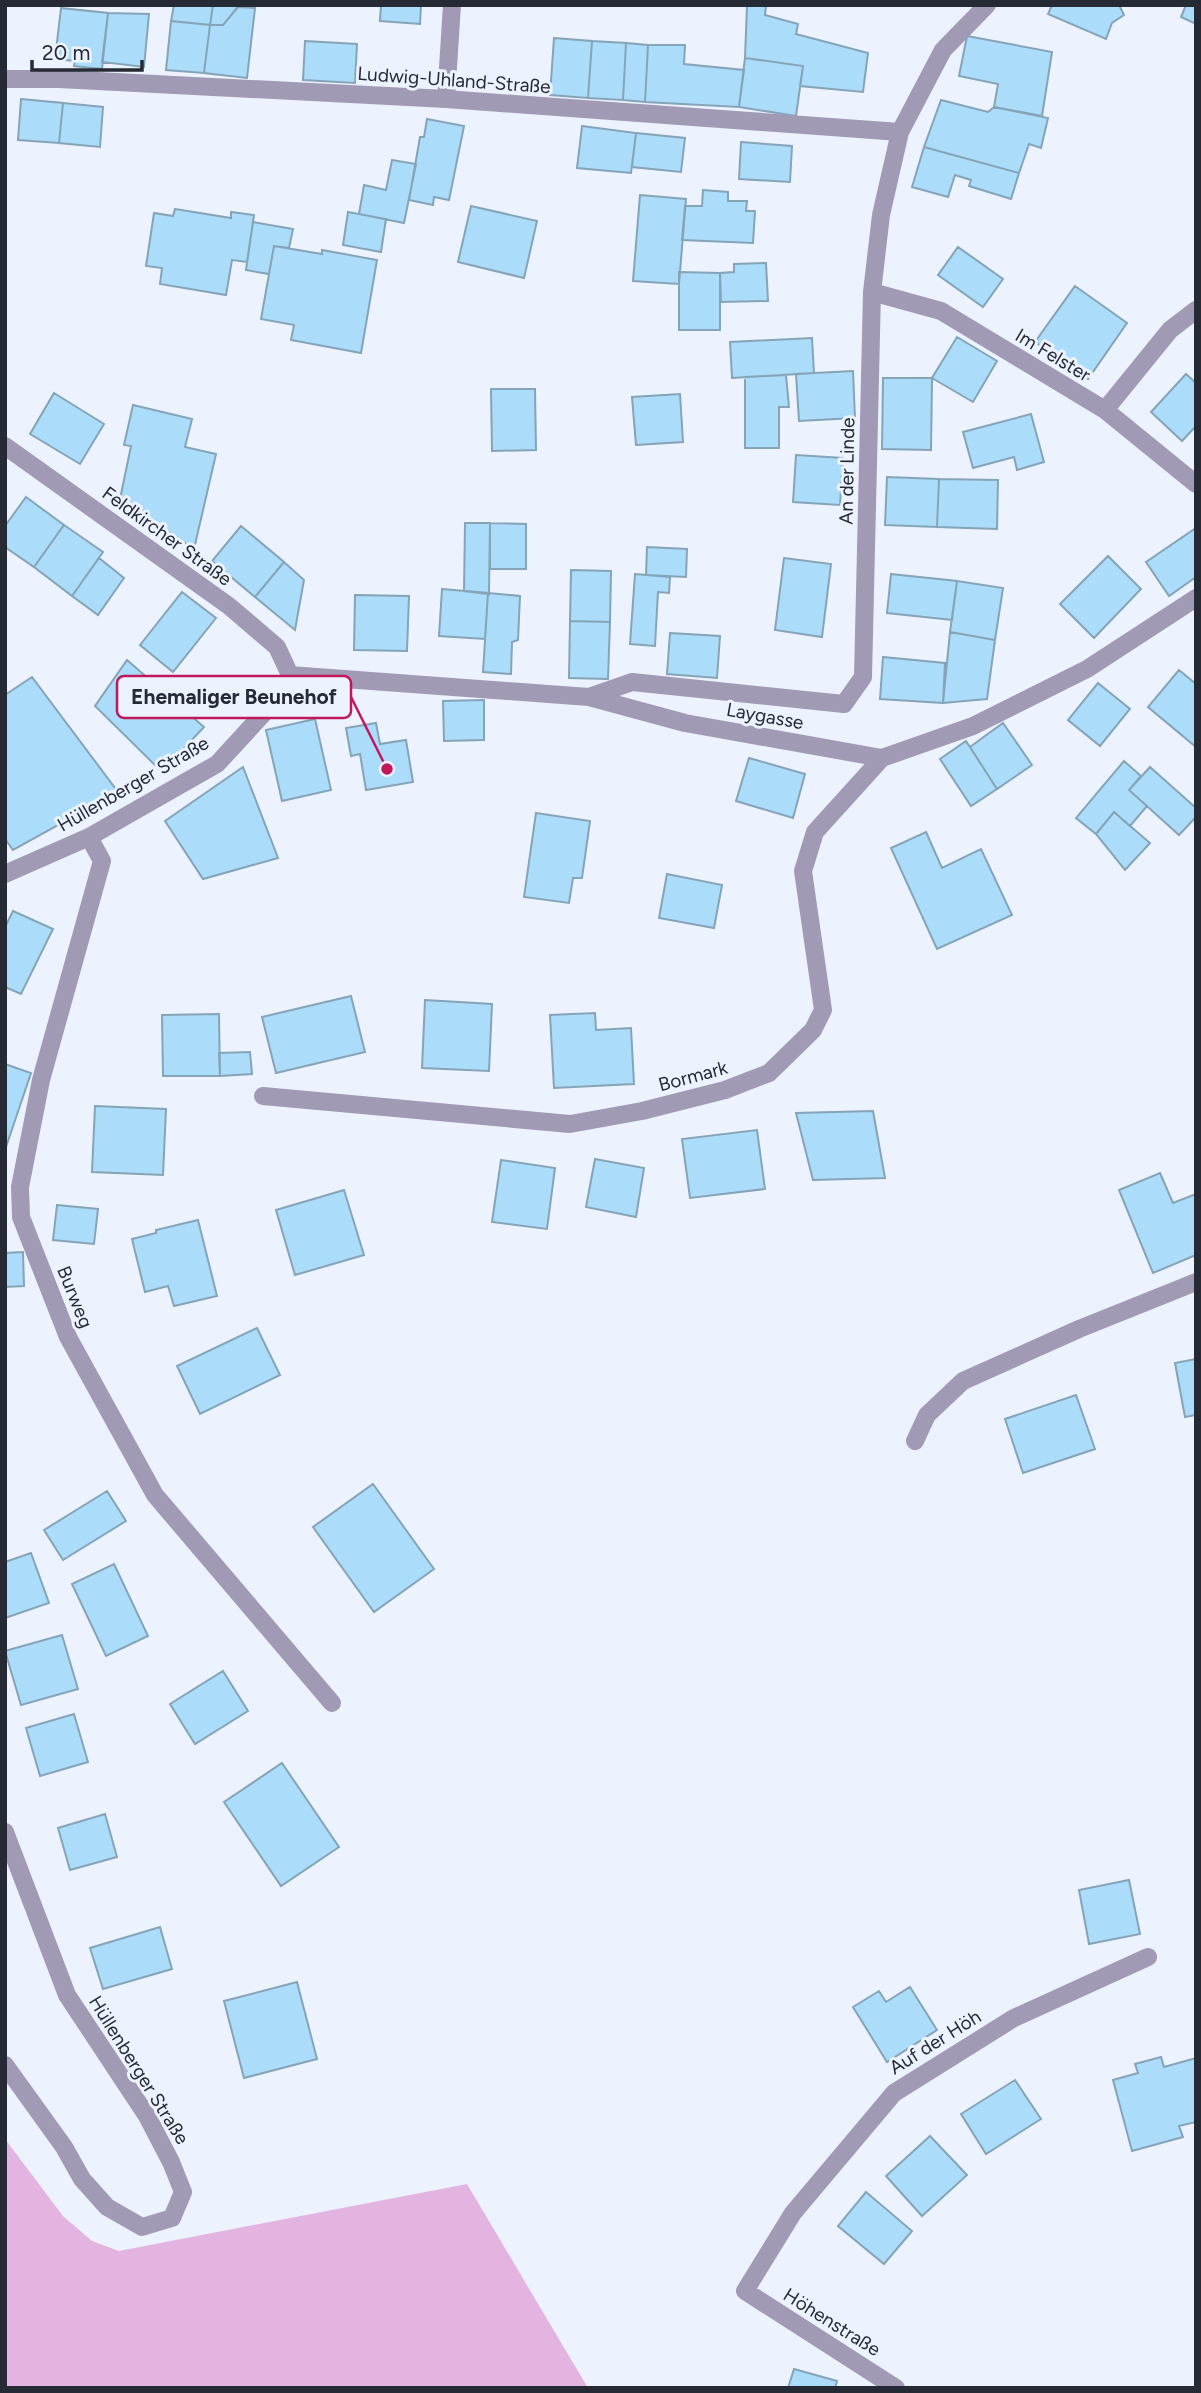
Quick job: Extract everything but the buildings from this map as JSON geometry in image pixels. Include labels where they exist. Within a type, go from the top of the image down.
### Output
[{"type":"street","points":[[446,99],[452,5]]},
{"type":"street","name":"An der Linde","points":[[589,697],[632,682],[844,704],[863,677],[872,292],[881,215],[901,132],[943,50],[987,5]]},
{"type":"street","name":"Ludwig-Uhland-Straße","points":[[5,79],[59,79],[446,99],[901,132]]},
{"type":"street","name":"Im Felster","points":[[872,292],[941,311],[1105,410],[1196,484]]},
{"type":"street","points":[[1105,410],[1170,330],[1196,310]]},
{"type":"street","name":"Feldkircher Straße","points":[[5,446],[229,606],[277,646],[290,675]]},
{"type":"street","name":"Laygasse","points":[[290,675],[589,697],[685,723],[882,758],[973,726],[1087,669],[1196,598]]},
{"type":"street","name":"Hüllenberger Straße","points":[[5,874],[89,837],[217,764],[275,701],[290,675]]},
{"type":"street","name":"Bormark","points":[[263,1096],[570,1124],[642,1111],[725,1090],[769,1073],[813,1030],[823,1010],[803,871],[815,832],[882,758]]},
{"type":"street","name":"Burweg","points":[[89,837],[102,861],[13,1182],[21,1217],[68,1337],[155,1495],[332,1703]]},
{"type":"street","points":[[915,1441],[927,1415],[963,1381],[1079,1329],[1196,1282]]},
{"type":"street","name":"Hüllenberger Straße","points":[[5,1832],[67,1995],[147,2116],[171,2162],[183,2192],[172,2218],[142,2227],[107,2207],[82,2179],[64,2147],[5,2065]]},
{"type":"street","name":"Auf der Höh","points":[[745,2291],[793,2213],[894,2093],[1014,2018],[1149,1957]]},
{"type":"street","name":"Höhenstraße","points":[[745,2291],[896,2388]]},
{"type":"shaded area","points":[[5,2139],[63,2216],[92,2241],[119,2251],[467,2184],[588,2388],[5,2388]]},
{"type":"place","name":"Ehemaliger Beunehof","points":[[387,769]]}]
